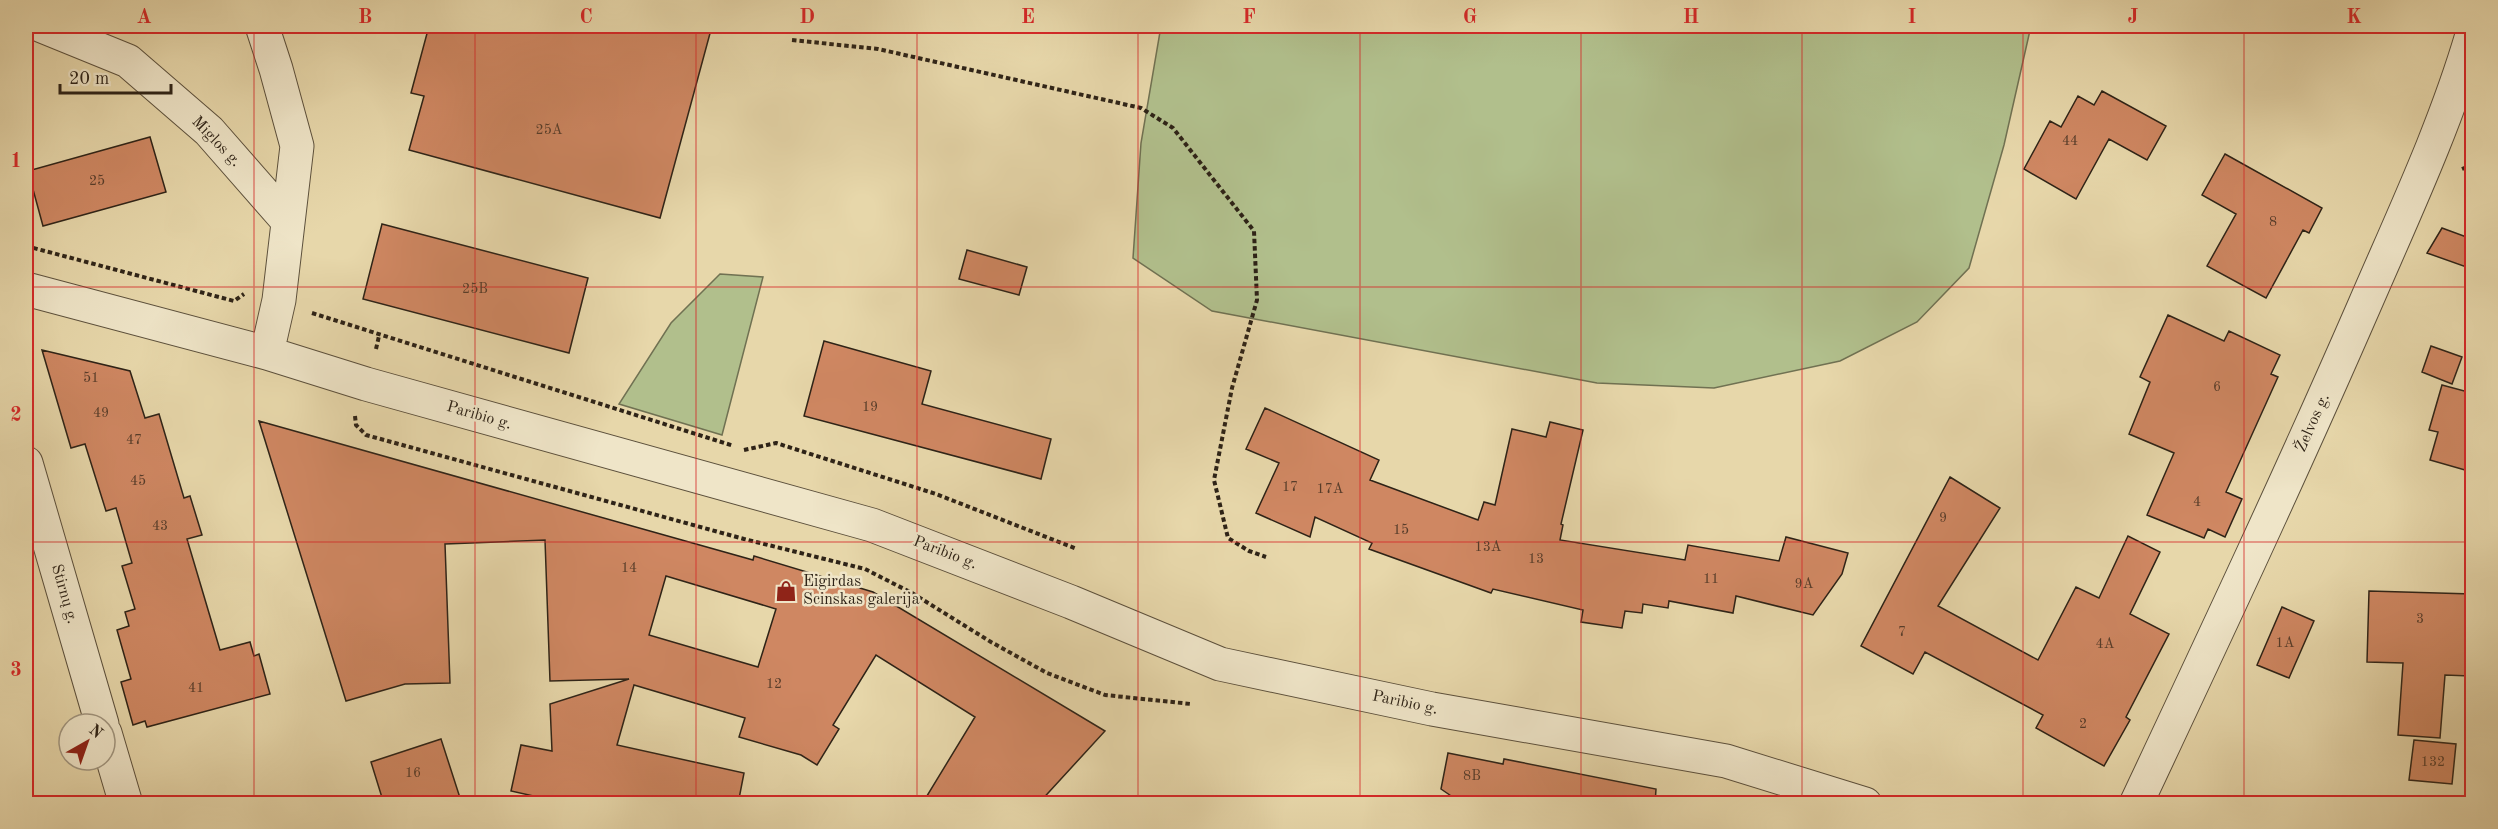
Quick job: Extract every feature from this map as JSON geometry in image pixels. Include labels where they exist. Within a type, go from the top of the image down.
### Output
[{"type":"street","name":"Miglos g.","points":[[42,26],[128,61],[208,131],[287,220]]},
{"type":"street","points":[[262,26],[297,146],[279,300],[267,353]]},
{"type":"street","name":"Želvos g.","points":[[2136,804],[2335,373],[2414,192],[2463,68],[2472,34]]},
{"type":"street","name":"Paribio g.","points":[[26,289],[267,353],[366,384],[872,525],[1051,594],[1220,664],[1432,709],[1726,761],[1865,804]]},
{"type":"street","name":"Stirnų g.","points":[[26,463],[99,712]]},
{"type":"street","points":[[117,772],[126,804]]},
{"type":"path","points":[[792,40],[878,49],[1118,102],[1141,108],[1173,128],[1254,231],[1257,300],[1232,388],[1214,480],[1228,538],[1249,551],[1266,557]]},
{"type":"path","points":[[26,246],[234,301],[250,290],[380,336],[745,450],[776,443],[936,494],[1077,549]]},
{"type":"path","points":[[380,336],[355,415],[356,425],[366,435],[744,539],[865,569],[912,593],[991,642],[1047,673],[1105,695],[1191,705]]},
{"type":"green space","points":[[1161,26],[2031,26],[2004,145],[1969,268],[1917,322],[1840,361],[1714,388],[1597,383],[1212,311],[1133,258],[1141,143]]},
{"type":"green space","points":[[720,274],[763,277],[722,435],[619,404],[671,323]]},
{"type":"building","points":[[429,26],[712,26],[660,218],[409,150],[424,96],[411,93]]},
{"type":"building","points":[[2102,91],[2166,126],[2147,160],[2109,139],[2076,199],[2024,169],[2050,121],[2061,127],[2078,96],[2094,105]]},
{"type":"building","points":[[150,137],[166,192],[43,226],[28,171]]},
{"type":"building","points":[[2225,154],[2322,208],[2309,233],[2303,230],[2266,298],[2207,266],[2236,214],[2202,195]]},
{"type":"building","points":[[382,224],[588,278],[569,353],[363,299]]},
{"type":"building","points":[[2442,228],[2472,239],[2472,269],[2427,253]]},
{"type":"building","points":[[967,250],[1027,267],[1019,295],[959,279]]},
{"type":"building","points":[[2168,315],[2224,341],[2229,331],[2280,355],[2271,374],[2278,377],[2226,492],[2242,499],[2225,537],[2208,529],[2204,538],[2147,515],[2174,453],[2129,434],[2150,382],[2140,377]]},
{"type":"building","points":[[824,341],[931,371],[922,404],[1051,439],[1041,479],[804,416]]},
{"type":"building","points":[[2431,346],[2462,357],[2452,384],[2422,372]]},
{"type":"building","points":[[42,350],[130,371],[145,418],[159,414],[184,498],[190,496],[202,535],[187,539],[220,650],[250,642],[254,656],[259,654],[270,694],[147,727],[145,721],[133,725],[121,682],[131,679],[117,630],[129,626],[125,612],[135,609],[122,566],[132,563],[116,508],[106,511],[85,444],[71,448]]},
{"type":"building","points":[[2442,385],[2472,393],[2472,472],[2430,460],[2438,432],[2429,430]]},
{"type":"building","points":[[1265,408],[1379,460],[1370,480],[1478,520],[1484,502],[1495,505],[1512,429],[1546,437],[1550,422],[1583,430],[1561,524],[1563,525],[1560,540],[1685,560],[1688,545],[1779,561],[1786,537],[1848,553],[1842,574],[1813,615],[1736,596],[1733,613],[1669,601],[1668,608],[1643,604],[1642,613],[1625,611],[1622,628],[1581,622],[1583,610],[1493,589],[1491,593],[1369,549],[1372,543],[1315,517],[1310,537],[1256,513],[1279,463],[1246,449]]},
{"type":"building","points":[[259,421],[753,560],[754,556],[873,592],[1105,731],[1038,804],[922,804],[975,717],[876,655],[833,725],[839,729],[817,765],[801,755],[739,737],[745,718],[634,685],[617,745],[744,773],[738,804],[569,804],[511,791],[521,745],[552,751],[550,704],[629,679],[550,681],[545,540],[445,544],[450,683],[405,684],[346,701]],"holes":[[[666,576],[776,609],[758,667],[649,635]]]},
{"type":"building","points":[[1950,477],[2000,508],[1938,606],[2038,660],[2076,587],[2099,598],[2128,536],[2160,552],[2130,614],[2169,634],[2126,717],[2130,720],[2104,766],[2036,728],[2043,715],[1925,652],[1913,674],[1861,646]]},
{"type":"building","points":[[2369,591],[2472,594],[2470,676],[2445,675],[2440,738],[2398,735],[2403,663],[2367,662]]},
{"type":"building","points":[[2282,607],[2314,621],[2289,678],[2257,665]]},
{"type":"building","points":[[441,739],[462,804],[384,804],[371,762]]},
{"type":"building","points":[[2414,740],[2456,744],[2452,784],[2409,780]]},
{"type":"building","points":[[1448,753],[1503,764],[1504,759],[1656,789],[1655,804],[1463,804],[1441,789]]},
{"type":"place","name":"Eigirdas Scinskas galerija","points":[[786,591]]}]
